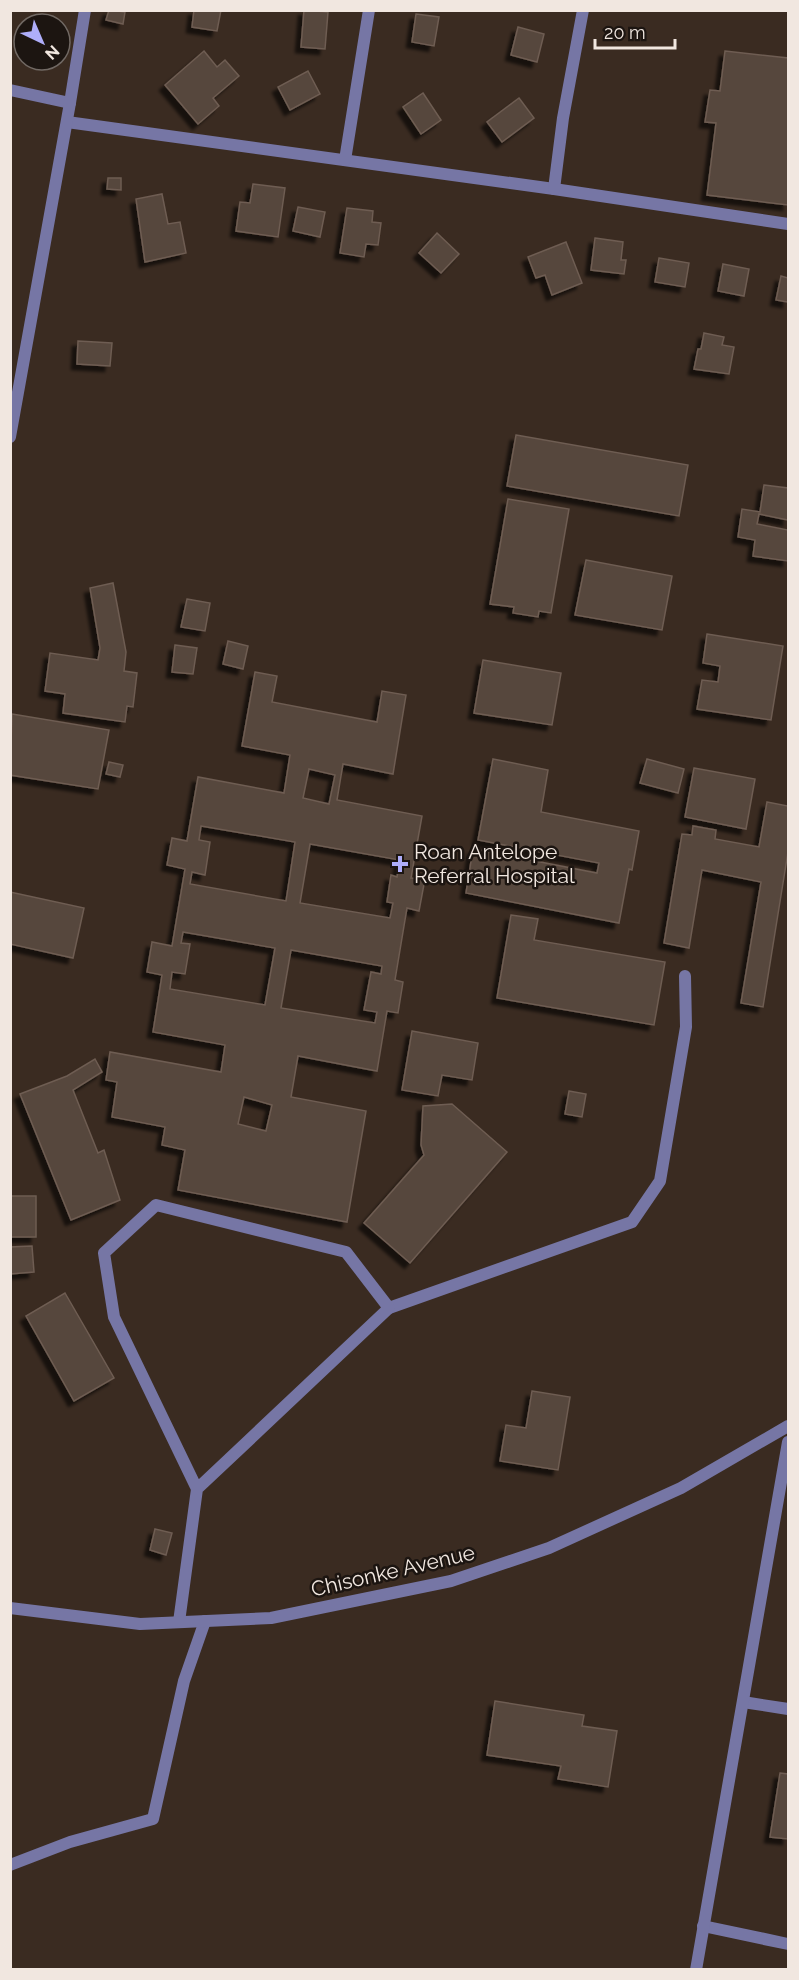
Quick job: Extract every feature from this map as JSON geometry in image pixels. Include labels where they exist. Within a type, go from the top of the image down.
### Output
[{"type":"street","points":[[10,437],[85,10]]},
{"type":"street","points":[[345,160],[369,10]]},
{"type":"street","points":[[554,189],[563,118],[583,10]]},
{"type":"street","points":[[10,90],[70,103]]},
{"type":"street","points":[[67,122],[789,224]]},
{"type":"street","points":[[196,1490],[389,1308],[632,1222],[660,1181],[686,1027],[685,976]]},
{"type":"street","points":[[179,1622],[196,1490],[114,1317],[104,1253],[156,1205],[346,1252],[389,1308]]},
{"type":"street","name":"Chisonke Avenue","points":[[10,1608],[140,1624],[271,1618],[451,1581],[549,1548],[681,1488],[789,1426]]},
{"type":"street","points":[[696,1970],[789,1442]]},
{"type":"street","points":[[10,1865],[70,1842],[153,1819],[184,1681],[205,1621]]},
{"type":"street","points":[[743,1702],[789,1709]]},
{"type":"street","points":[[704,1926],[789,1944]]},
{"type":"building","points":[[109,10],[125,12],[123,24],[106,20]]},
{"type":"building","points":[[194,10],[221,10],[217,31],[192,27]]},
{"type":"building","points":[[304,10],[328,12],[325,49],[301,47]]},
{"type":"building","points":[[416,14],[439,17],[434,46],[412,42]]},
{"type":"building","points":[[518,27],[544,34],[537,62],[511,55]]},
{"type":"building","points":[[204,51],[217,67],[225,60],[239,76],[213,98],[219,106],[198,124],[165,85]]},
{"type":"building","points":[[725,51],[788,58],[788,205],[707,195],[716,123],[705,122],[710,90],[720,91]]},
{"type":"building","points":[[308,71],[320,94],[290,110],[278,87]]},
{"type":"building","points":[[423,93],[441,120],[421,134],[403,107]]},
{"type":"building","points":[[519,98],[534,118],[502,142],[487,122]]},
{"type":"building","points":[[108,178],[121,178],[121,190],[107,189]]},
{"type":"building","points":[[253,184],[285,188],[278,237],[236,231],[240,202],[250,203]]},
{"type":"building","points":[[162,194],[168,224],[180,222],[186,253],[145,262],[136,199]]},
{"type":"building","points":[[298,207],[325,212],[320,237],[293,231]]},
{"type":"building","points":[[347,208],[373,211],[372,222],[381,223],[378,245],[366,244],[364,257],[340,253]]},
{"type":"building","points":[[437,233],[459,254],[441,273],[419,253]]},
{"type":"building","points":[[595,238],[623,242],[621,260],[626,260],[624,274],[591,270]]},
{"type":"building","points":[[566,242],[582,283],[552,295],[545,275],[536,278],[528,257]]},
{"type":"building","points":[[659,258],[689,263],[685,287],[655,282]]},
{"type":"building","points":[[723,264],[749,269],[744,296],[718,291]]},
{"type":"building","points":[[781,276],[788,278],[788,302],[776,300]]},
{"type":"building","points":[[704,333],[724,337],[722,345],[734,347],[729,374],[694,369]]},
{"type":"building","points":[[78,341],[112,343],[110,366],[77,364]]},
{"type":"building","points":[[516,435],[688,465],[679,516],[507,486]]},
{"type":"building","points":[[764,485],[788,488],[788,520],[759,514],[757,524],[788,530],[788,561],[753,556],[755,540],[738,537],[742,509],[760,512]]},
{"type":"building","points":[[508,499],[569,509],[551,613],[539,611],[538,617],[513,613],[514,607],[490,604]]},
{"type":"building","points":[[586,560],[672,576],[662,630],[575,615]]},
{"type":"building","points":[[113,583],[126,652],[124,671],[137,673],[133,707],[127,706],[125,722],[63,713],[65,694],[45,691],[50,653],[98,660],[100,648],[90,588]]},
{"type":"building","points":[[187,599],[210,603],[205,631],[181,627]]},
{"type":"building","points":[[707,634],[783,646],[771,720],[697,709],[702,680],[718,682],[720,666],[703,663]]},
{"type":"building","points":[[228,641],[248,646],[243,669],[223,664]]},
{"type":"building","points":[[175,645],[197,648],[193,674],[172,672]]},
{"type":"building","points":[[483,660],[561,673],[552,725],[474,713]]},
{"type":"building","points":[[255,672],[277,676],[272,702],[377,722],[382,691],[406,695],[393,774],[343,764],[337,800],[422,816],[411,878],[425,879],[419,911],[407,908],[395,980],[403,982],[398,1013],[387,1011],[377,1071],[298,1056],[291,1097],[366,1111],[347,1222],[178,1190],[185,1150],[162,1145],[165,1127],[112,1117],[117,1082],[106,1080],[110,1052],[221,1072],[225,1045],[153,1032],[162,975],[147,972],[152,942],[172,946],[185,869],[167,865],[172,838],[187,841],[198,777],[284,793],[290,755],[242,746]],"holes":[[[309,769],[335,775],[329,804],[303,798]],[[201,826],[295,842],[286,901],[190,884],[192,872],[205,875],[210,842],[199,840]],[[310,844],[400,860],[397,877],[391,875],[387,902],[393,903],[390,918],[300,903]],[[183,932],[275,948],[265,1005],[170,989],[172,972],[185,974],[190,944],[181,943]],[[291,950],[382,966],[381,974],[371,972],[364,1010],[377,1012],[375,1023],[281,1008]],[[244,1097],[272,1105],[266,1131],[238,1124]]]},
{"type":"building","points":[[12,714],[109,730],[98,789],[10,775]]},
{"type":"building","points":[[493,759],[548,770],[541,812],[639,831],[619,923],[466,893],[473,849],[597,873],[599,863],[478,840]]},
{"type":"building","points":[[647,759],[684,769],[678,793],[640,783]]},
{"type":"building","points":[[109,762],[123,765],[120,777],[106,774]]},
{"type":"building","points":[[694,768],[755,779],[746,829],[685,817]]},
{"type":"building","points":[[767,802],[788,806],[788,852],[763,1007],[741,1003],[761,882],[702,870],[689,948],[664,943],[682,834],[692,835],[693,826],[716,830],[715,839],[759,847]]},
{"type":"building","points":[[10,892],[84,908],[73,958],[10,944]]},
{"type":"building","points":[[511,915],[538,919],[534,940],[665,962],[654,1025],[497,998]]},
{"type":"building","points":[[412,1031],[478,1043],[472,1080],[442,1075],[438,1096],[402,1090]]},
{"type":"building","points":[[95,1059],[102,1072],[73,1090],[98,1153],[104,1150],[120,1200],[71,1220],[20,1094],[67,1076]]},
{"type":"building","points":[[569,1091],[586,1094],[582,1117],[565,1114]]},
{"type":"building","points":[[452,1104],[507,1152],[410,1263],[364,1223],[424,1155],[421,1145],[423,1106]]},
{"type":"building","points":[[10,1196],[36,1196],[36,1237],[10,1237]]},
{"type":"building","points":[[32,1246],[34,1272],[10,1274],[10,1247]]},
{"type":"building","points":[[65,1293],[114,1378],[74,1401],[26,1316]]},
{"type":"building","points":[[532,1391],[570,1397],[558,1470],[500,1461],[506,1425],[526,1428]]},
{"type":"building","points":[[155,1529],[172,1533],[166,1555],[150,1550]]},
{"type":"building","points":[[495,1701],[584,1715],[582,1726],[617,1731],[608,1787],[558,1779],[561,1766],[487,1755]]},
{"type":"building","points":[[780,1773],[788,1774],[788,1839],[770,1837]]},
{"type":"place","name":"Roan Antelope Referral Hospital","points":[[400,864]]}]
